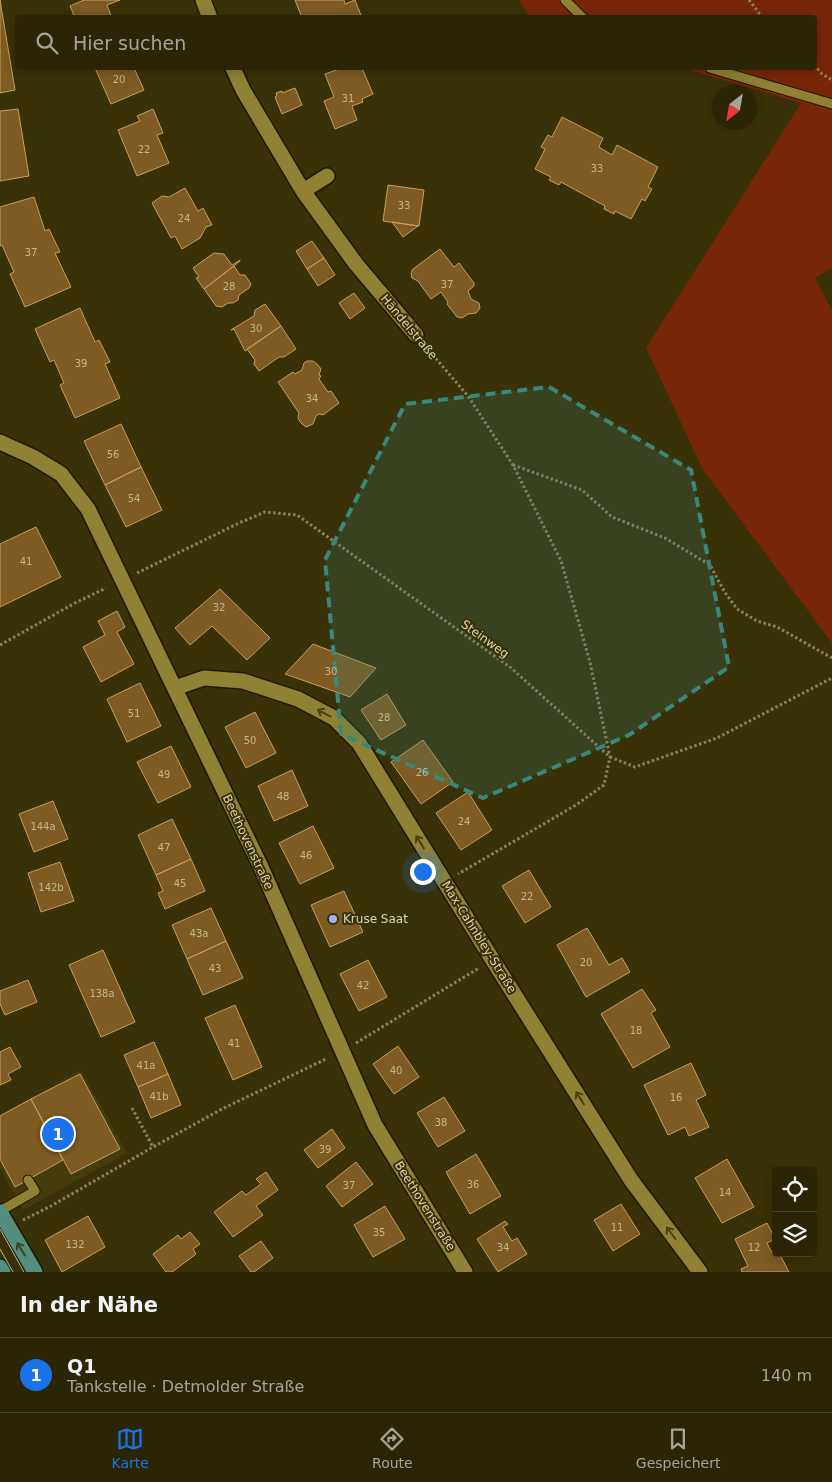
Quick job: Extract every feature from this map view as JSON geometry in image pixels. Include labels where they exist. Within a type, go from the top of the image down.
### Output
[{"type":"main road","points":[[0,1212],[4,1227],[35,1272]]},
{"type":"main road","points":[[0,1267],[3,1272]]},
{"type":"street","points":[[203,0],[209,15]]},
{"type":"street","name":"Händelstraße","points":[[234,70],[243,90],[303,191],[356,264],[416,335]]},
{"type":"street","points":[[303,191],[327,176]]},
{"type":"street","name":"Beethovenstraße","points":[[0,442],[33,457],[62,474],[88,509],[261,866],[375,1125],[466,1272]]},
{"type":"street","name":"Max-Cahnbley-Straße","points":[[175,688],[204,678],[243,681],[298,699],[334,718],[359,743],[631,1180],[700,1272]]},
{"type":"lane","points":[[565,0],[580,15]]},
{"type":"lane","points":[[717,70],[832,104]]},
{"type":"lane","points":[[0,1212],[35,1191],[28,1180]]},
{"type":"path","points":[[749,0],[761,15]]},
{"type":"path","points":[[817,68],[832,80]]},
{"type":"path","name":"Händelstraße","points":[[416,335],[468,396],[513,464],[561,561],[590,662],[610,757]]},
{"type":"path","points":[[513,464],[582,490],[612,517],[665,538],[710,566],[737,609],[757,621],[777,627],[832,658]]},
{"type":"path","name":"Steinweg","points":[[0,645],[75,603],[265,512],[297,515],[510,667],[610,757],[635,768],[717,738],[832,678]]},
{"type":"path","points":[[444,882],[576,805],[604,785],[610,757]]},
{"type":"path","points":[[356,1043],[480,968]]},
{"type":"path","points":[[32,1217],[222,1109],[327,1058]]},
{"type":"path","points":[[132,1108],[153,1147]]},
{"type":"highlighted area","points":[[549,387],[691,470],[729,667],[629,735],[483,798],[341,734],[325,560],[405,404]]},
{"type":"shaded area","points":[[519,0],[832,0],[832,268],[815,278],[832,310],[832,643],[703,470],[646,348],[801,103],[757,90],[757,85],[740,85],[690,70],[817,70],[817,15],[528,15]]},
{"type":"shaded area","points":[[81,1070],[127,1153],[23,1210],[0,1168],[0,1115]]},
{"type":"building","points":[[0,0],[15,90],[0,93]]},
{"type":"building","points":[[84,0],[120,0],[107,5],[111,15],[74,15],[70,6]]},
{"type":"building","points":[[295,0],[344,0],[345,4],[355,0],[361,15],[301,15]]},
{"type":"building","points":[[96,70],[135,70],[144,90],[111,104]]},
{"type":"building","points":[[336,70],[363,70],[373,94],[362,99],[363,102],[352,106],[357,120],[335,129],[324,101],[334,97],[325,74]]},
{"type":"building","points":[[295,88],[302,105],[282,114],[275,97],[277,96],[276,93],[282,91],[282,93]]},
{"type":"building","points":[[18,109],[29,176],[0,181],[0,111]]},
{"type":"building","points":[[153,109],[163,133],[157,135],[169,163],[137,176],[118,130],[140,121],[137,116]]},
{"type":"building","points":[[562,117],[603,138],[599,147],[612,155],[617,145],[658,167],[648,187],[652,189],[645,201],[642,199],[631,219],[615,211],[614,214],[604,209],[605,206],[561,182],[559,185],[549,180],[551,177],[535,169],[545,149],[541,147],[548,135],[552,137]]},
{"type":"building","points":[[388,185],[424,190],[419,226],[383,221]]},
{"type":"building","points":[[185,188],[198,211],[203,208],[212,225],[206,227],[200,238],[182,249],[175,236],[171,238],[152,203],[162,196],[169,197]]},
{"type":"building","points":[[34,197],[45,231],[49,229],[60,252],[55,253],[71,287],[25,307],[10,274],[14,272],[2,245],[0,246],[0,207]]},
{"type":"building","points":[[392,222],[418,226],[403,237]]},
{"type":"building","points":[[312,241],[324,258],[307,269],[296,251]]},
{"type":"building","points":[[440,249],[454,267],[459,263],[474,283],[474,286],[468,291],[471,299],[479,303],[480,308],[476,313],[468,314],[462,318],[457,317],[441,292],[431,299],[418,281],[412,278],[411,273],[413,269]]},
{"type":"building","points":[[214,253],[224,254],[232,265],[240,261],[204,289],[196,278],[199,277],[193,268]]},
{"type":"building","points":[[324,258],[335,275],[318,286],[307,269]]},
{"type":"building","points":[[234,266],[240,275],[245,275],[251,284],[249,288],[239,295],[238,300],[222,307],[216,306],[204,289]]},
{"type":"building","points":[[354,293],[365,308],[350,319],[339,303]]},
{"type":"building","points":[[265,304],[281,326],[245,351],[234,329],[231,330],[254,316],[255,310]]},
{"type":"building","points":[[80,308],[95,342],[99,340],[110,362],[105,364],[120,398],[75,418],[60,385],[64,383],[54,360],[50,362],[35,329]]},
{"type":"building","points":[[281,326],[296,349],[284,357],[279,357],[259,371],[254,364],[255,360],[247,349]]},
{"type":"building","points":[[313,361],[318,365],[321,369],[319,379],[328,392],[331,391],[339,403],[323,415],[319,414],[316,416],[313,424],[306,427],[301,423],[298,418],[299,413],[278,382],[293,372],[295,374],[302,370],[304,363]]},
{"type":"building","points":[[121,424],[141,467],[105,485],[84,441]]},
{"type":"building","points":[[141,467],[162,510],[126,527],[105,485]]},
{"type":"building","points":[[36,527],[61,577],[0,607],[0,544]]},
{"type":"building","points":[[220,589],[270,638],[247,660],[212,626],[190,645],[175,628]]},
{"type":"building","points":[[117,611],[125,627],[117,632],[134,664],[101,682],[83,647],[105,635],[98,621]]},
{"type":"building","points":[[313,644],[376,668],[350,697],[285,674]]},
{"type":"building","points":[[140,683],[161,726],[127,742],[107,699]]},
{"type":"building","points":[[387,694],[406,725],[381,740],[361,710]]},
{"type":"building","points":[[255,712],[276,753],[246,768],[225,727]]},
{"type":"building","points":[[423,740],[453,782],[421,804],[391,762]]},
{"type":"building","points":[[171,746],[191,787],[158,803],[137,762]]},
{"type":"building","points":[[292,770],[308,806],[274,821],[258,786]]},
{"type":"building","points":[[468,792],[492,830],[461,850],[436,813]]},
{"type":"building","points":[[53,801],[68,839],[34,852],[19,814]]},
{"type":"building","points":[[172,819],[191,859],[156,875],[138,835]]},
{"type":"building","points":[[313,826],[334,868],[300,884],[279,843]]},
{"type":"building","points":[[191,859],[205,891],[165,909],[158,893],[163,891],[156,875]]},
{"type":"building","points":[[60,862],[74,901],[41,912],[28,873]]},
{"type":"building","points":[[529,870],[551,907],[525,923],[502,886]]},
{"type":"building","points":[[344,891],[363,932],[330,947],[311,905]]},
{"type":"building","points":[[211,908],[226,941],[187,959],[172,925]]},
{"type":"building","points":[[587,928],[609,965],[622,958],[630,972],[586,997],[557,945]]},
{"type":"building","points":[[226,941],[243,978],[203,995],[187,959]]},
{"type":"building","points":[[103,950],[135,1022],[101,1037],[69,965]]},
{"type":"building","points":[[368,960],[387,997],[359,1011],[340,974]]},
{"type":"building","points":[[28,980],[37,1002],[5,1015],[0,1004],[0,991]]},
{"type":"building","points":[[642,989],[656,1010],[651,1013],[670,1047],[633,1068],[601,1014]]},
{"type":"building","points":[[235,1005],[262,1067],[233,1080],[205,1018]]},
{"type":"building","points":[[154,1042],[168,1074],[138,1087],[124,1055]]},
{"type":"building","points":[[398,1046],[419,1077],[394,1094],[373,1064]]},
{"type":"building","points":[[10,1047],[21,1067],[8,1074],[11,1080],[0,1085],[0,1052]]},
{"type":"building","points":[[691,1063],[706,1095],[696,1100],[709,1127],[689,1136],[685,1127],[668,1135],[644,1085]]},
{"type":"building","points":[[80,1074],[120,1149],[71,1174],[31,1099]]},
{"type":"building","points":[[168,1074],[181,1105],[151,1118],[138,1087]]},
{"type":"building","points":[[444,1097],[465,1131],[438,1147],[417,1113]]},
{"type":"building","points":[[31,1099],[63,1160],[15,1187],[0,1159],[0,1116]]},
{"type":"building","points":[[332,1129],[345,1148],[318,1168],[304,1150]]},
{"type":"building","points":[[476,1154],[501,1196],[470,1214],[446,1172]]},
{"type":"building","points":[[727,1159],[754,1207],[722,1223],[695,1178]]},
{"type":"building","points":[[356,1162],[373,1184],[342,1207],[326,1186]]},
{"type":"building","points":[[266,1172],[278,1190],[256,1206],[263,1215],[233,1237],[214,1212],[242,1191],[246,1195],[261,1184],[256,1179]]},
{"type":"building","points":[[621,1204],[640,1234],[613,1251],[594,1220]]},
{"type":"building","points":[[385,1206],[405,1239],[373,1257],[354,1225]]},
{"type":"building","points":[[88,1216],[105,1247],[62,1272],[45,1240]]},
{"type":"building","points":[[505,1221],[508,1224],[503,1227],[512,1241],[517,1238],[527,1254],[498,1272],[477,1239]]},
{"type":"building","points":[[767,1223],[772,1233],[772,1240],[767,1243],[772,1257],[781,1257],[789,1272],[742,1272],[741,1269],[748,1266],[735,1239]]},
{"type":"building","points":[[190,1232],[200,1244],[193,1249],[196,1254],[172,1272],[166,1272],[153,1254],[178,1235],[181,1239]]},
{"type":"building","points":[[261,1241],[273,1258],[254,1272],[251,1272],[239,1256]]},
{"type":"tram line","points":[[0,1229],[24,1272]]},
{"type":"tram line","points":[[0,1249],[13,1272]]},
{"type":"place","name":"Kruse Saat","points":[[333,919]]},
{"type":"place","name":"Q1","points":[[58,1134]]}]
